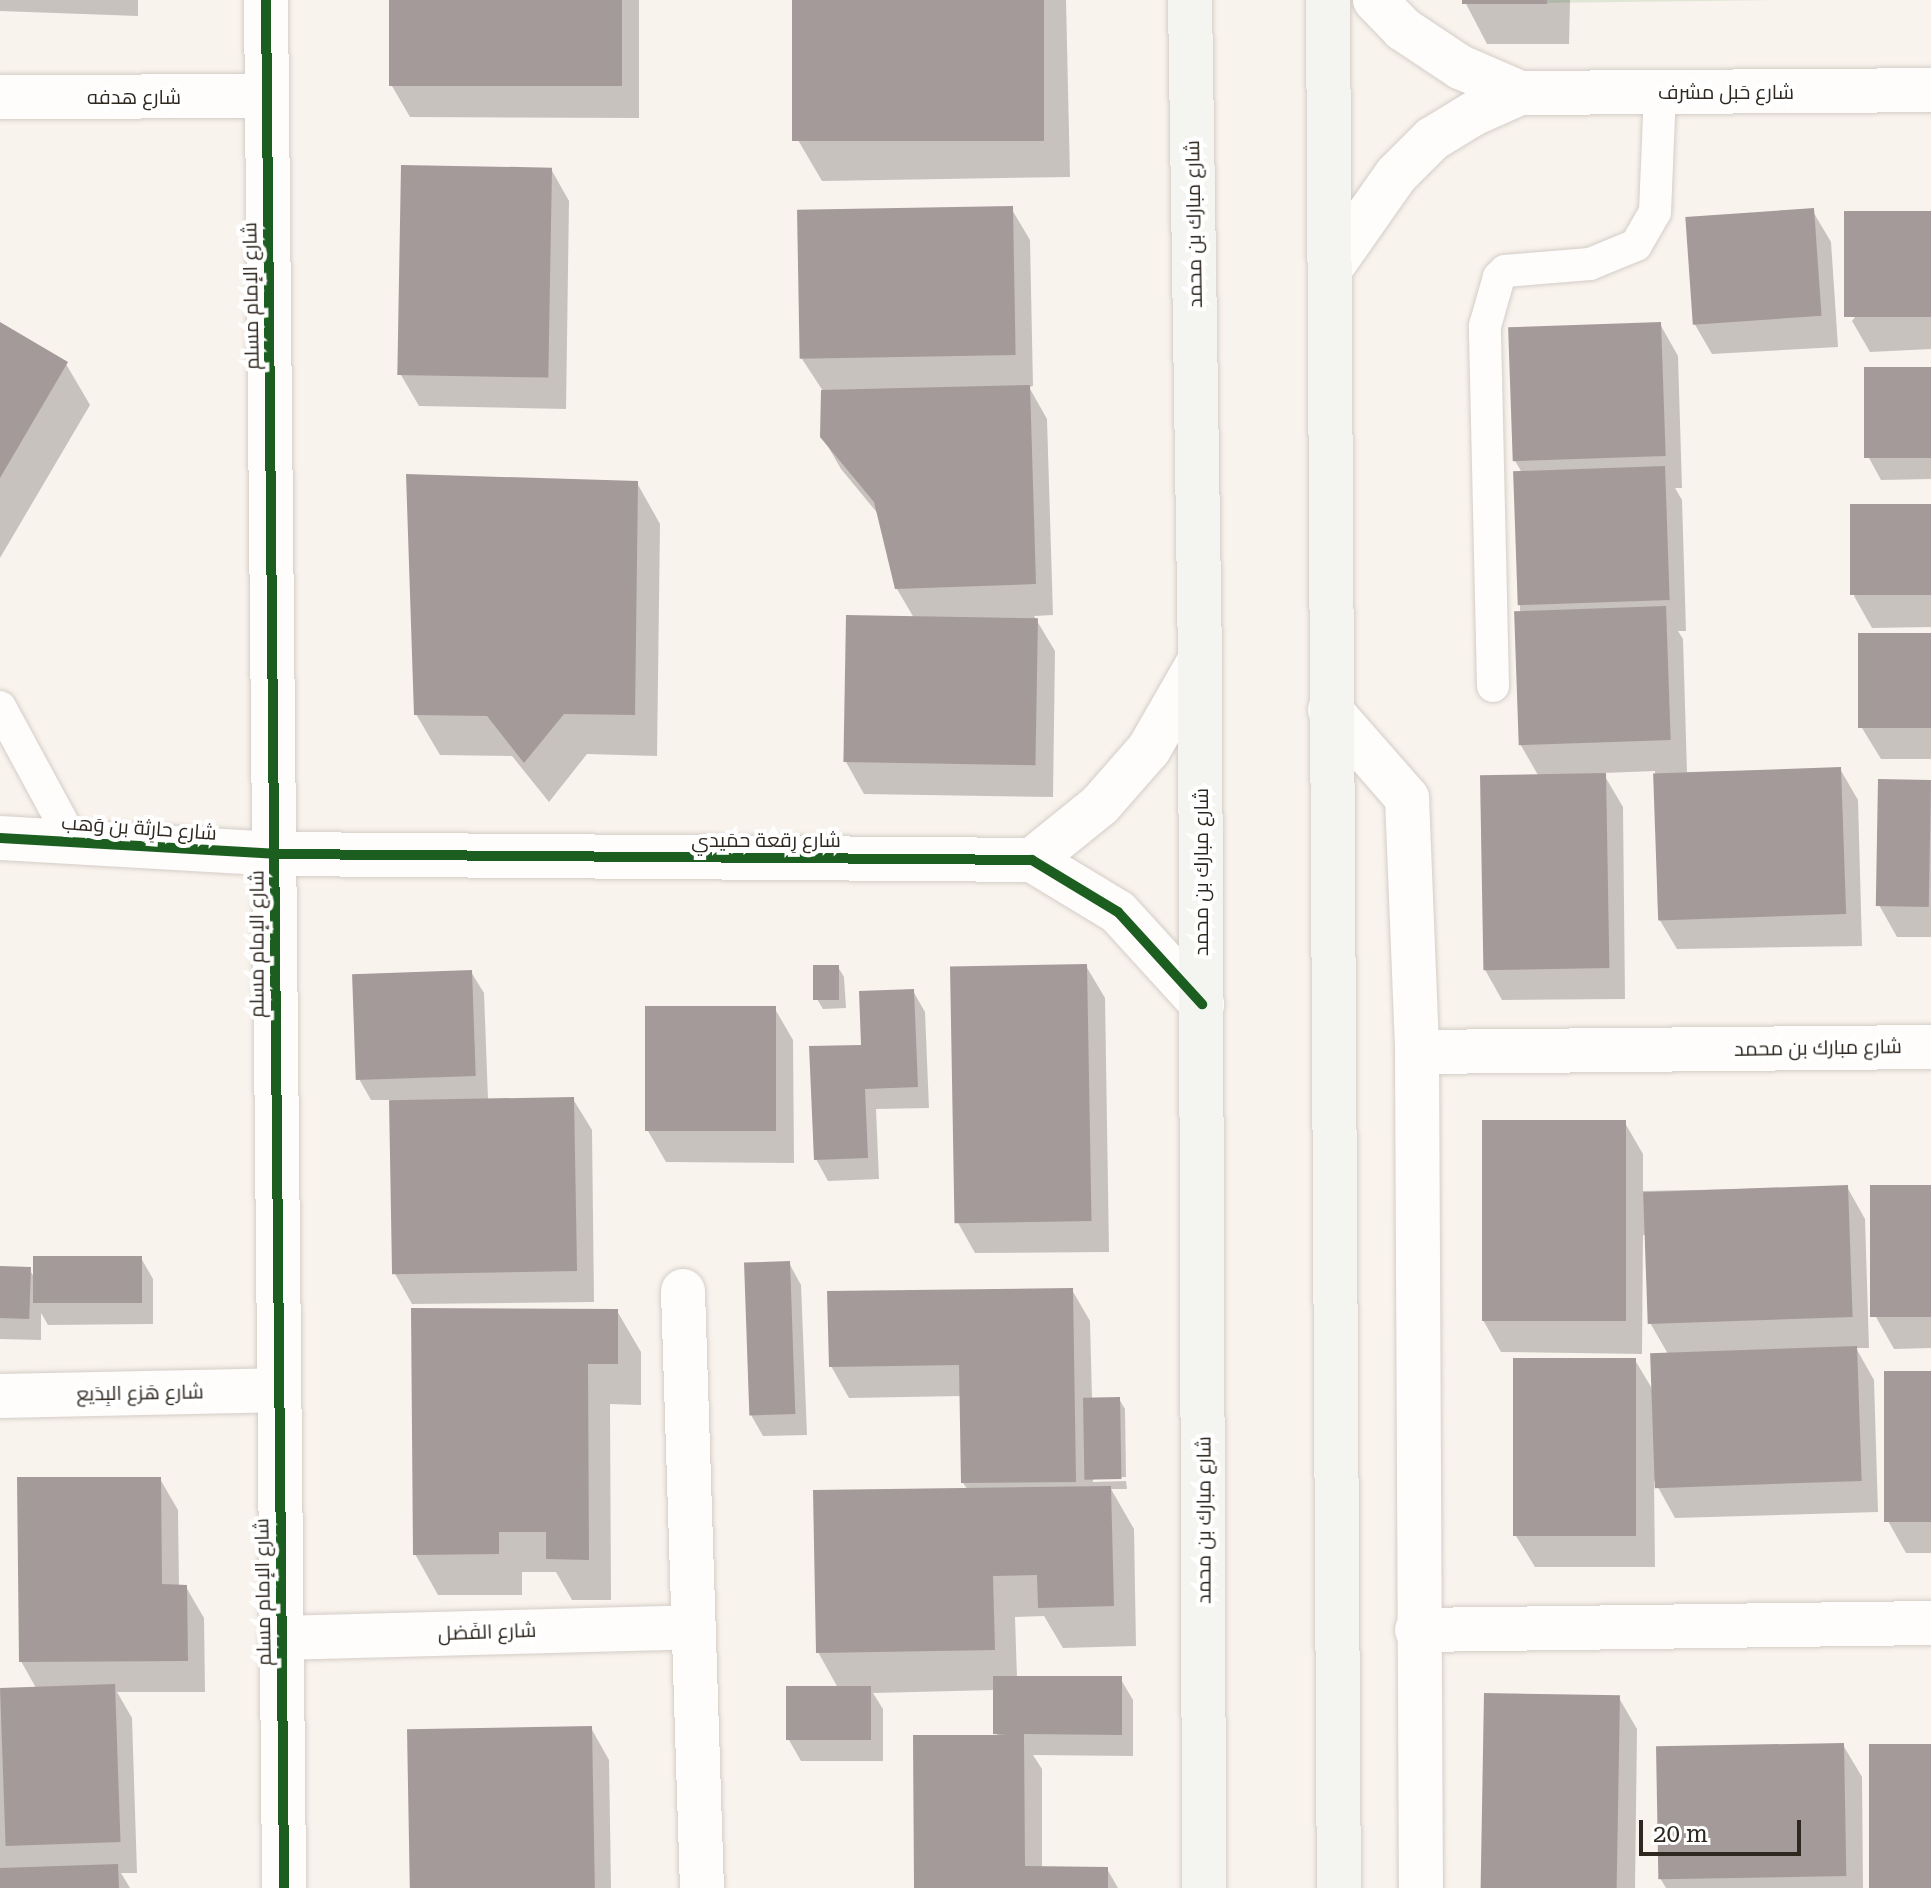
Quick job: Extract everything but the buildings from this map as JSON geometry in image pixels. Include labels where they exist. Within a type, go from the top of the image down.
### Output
[{"type":"main road","name":"شارع مبارك بن محمد","points":[[1190,0],[1200,660],[1204,1888]]},
{"type":"main road","points":[[1328,0],[1339,1888]]},
{"type":"street","name":"شارع الإمام مسلم","points":[[266,0],[284,1888]]},
{"type":"street","name":"شارع حَبل مشرف","points":[[1375,0],[1403,29],[1460,67],[1520,93],[1931,90]]},
{"type":"street","name":"شارع حَبل مشرف","points":[[1330,269],[1396,175],[1432,139],[1520,93]]},
{"type":"street","name":"شارع هدفه","points":[[0,97],[267,96]]},
{"type":"street","points":[[1200,660],[1149,749],[1100,805],[1032,860],[1118,912],[1202,1004]]},
{"type":"street","points":[[1330,710],[1407,798],[1417,1052],[1417,1630],[1421,1888]]},
{"type":"street","name":"شارع حارِثة بن وَهب","points":[[0,838],[275,854]]},
{"type":"street","name":"شارع رِقعة حمَيدي","points":[[275,854],[1032,860]]},
{"type":"street","name":"شارع مبارك بن محمد","points":[[1417,1052],[1931,1047]]},
{"type":"street","points":[[683,1291],[702,1888]]},
{"type":"street","name":"شارع هَزع البِدَيع","points":[[0,1396],[279,1390]]},
{"type":"street","points":[[1417,1630],[1931,1623]]},
{"type":"street","name":"شارع الفَضل","points":[[281,1638],[693,1627]]},
{"type":"lane","points":[[1493,686],[1485,326],[1499,277],[1505,271],[1590,264],[1636,245],[1655,212],[1660,93]]},
{"type":"lane","name":"شارع حارِثة بن وَهب","points":[[0,707],[72,840]]},
{"type":"green space","points":[[1462,0],[1785,0],[1462,4]]},
{"type":"cycle path","points":[[266,0],[284,1888]]},
{"type":"cycle path","points":[[0,838],[275,854],[1032,860],[1118,912],[1202,1004]]}]
